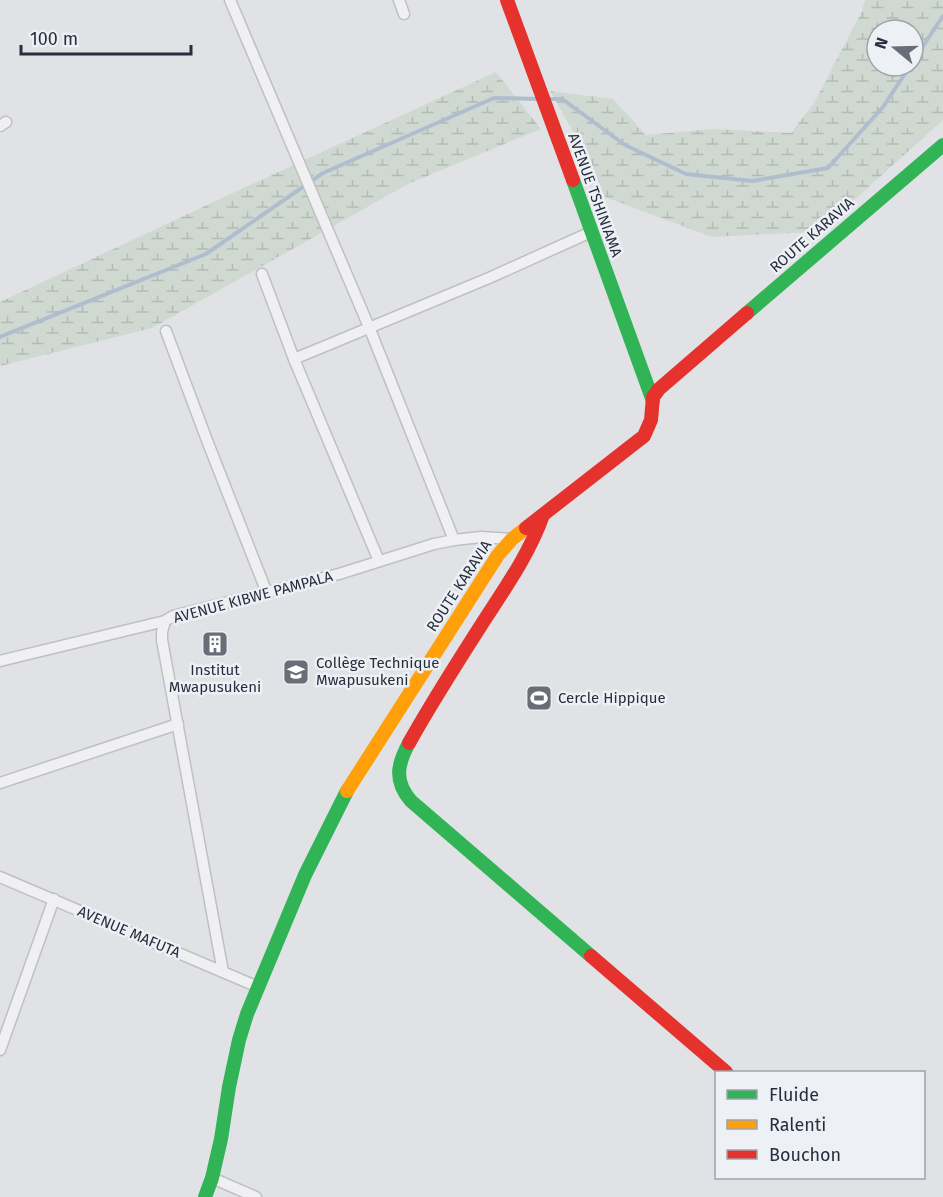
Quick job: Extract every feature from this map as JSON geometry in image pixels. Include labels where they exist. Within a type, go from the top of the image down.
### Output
[{"type":"street","points":[[230,0],[369,327],[454,540]]},
{"type":"street","points":[[399,0],[404,14]]},
{"type":"street","name":"AVENUE TSHINIAMA","points":[[507,0],[652,401]]},
{"type":"street","name":"ROUTE KARAVIA","points":[[205,1197],[221,1139],[229,1087],[247,1014],[309,868],[353,781],[498,555],[512,539],[644,436],[651,420],[652,401],[656,391],[943,145]]},
{"type":"street","points":[[294,359],[489,278],[591,232]]},
{"type":"street","points":[[262,274],[294,359],[379,561]]},
{"type":"street","points":[[166,331],[267,593]]},
{"type":"street","points":[[643,375],[652,379],[670,379]]},
{"type":"street","points":[[543,515],[527,554],[445,682],[407,748],[399,770],[401,786],[411,801],[725,1071]]},
{"type":"street","name":"AVENUE KIBWE PAMPALA","points":[[223,972],[162,640],[165,621],[173,616],[339,574],[434,544],[481,537],[512,539]]},
{"type":"street","points":[[0,662],[165,621]]},
{"type":"street","points":[[0,783],[178,724]]},
{"type":"street","name":"AVENUE MAFUTA","points":[[0,877],[258,987]]},
{"type":"street","points":[[0,1050],[54,900]]},
{"type":"street","points":[[212,1178],[256,1197]]},
{"type":"green space","points":[[865,0],[943,0],[943,120],[852,202],[810,232],[712,237],[605,197],[583,149],[550,91],[613,99],[646,135],[713,129],[791,133],[814,103],[862,11]]},
{"type":"green space","points":[[496,72],[541,129],[410,183],[152,328],[0,366],[0,302]]},
{"type":"waterway","points":[[925,43],[943,16]]},
{"type":"waterway","points":[[547,99],[562,99],[625,145],[686,174],[752,181],[828,168],[883,107],[902,78]]},
{"type":"waterway","points":[[0,337],[206,254],[323,173],[494,98],[539,99]]},
{"type":"traffic: fast","points":[[747,313],[943,145]]},
{"type":"traffic: fast","points":[[573,180],[653,401]]},
{"type":"traffic: fast","points":[[409,743],[399,773],[402,787],[411,801],[591,956]]},
{"type":"traffic: fast","points":[[205,1197],[221,1139],[229,1087],[247,1014],[305,875],[347,791]]},
{"type":"traffic: slow","points":[[347,791],[498,555],[526,528]]},
{"type":"traffic: jam","points":[[507,0],[573,180]]},
{"type":"traffic: jam","points":[[526,528],[644,436],[651,420],[653,397],[659,389],[747,313]]},
{"type":"traffic: jam","points":[[409,743],[518,567],[543,515]]},
{"type":"traffic: jam","points":[[591,956],[725,1071]]},
{"type":"place","name":"Institut Mwapusukeni","points":[[215,644]]},
{"type":"place","name":"Collège Technique Mwapusukeni","points":[[296,672]]},
{"type":"place","name":"Cercle Hippique","points":[[539,698]]}]
